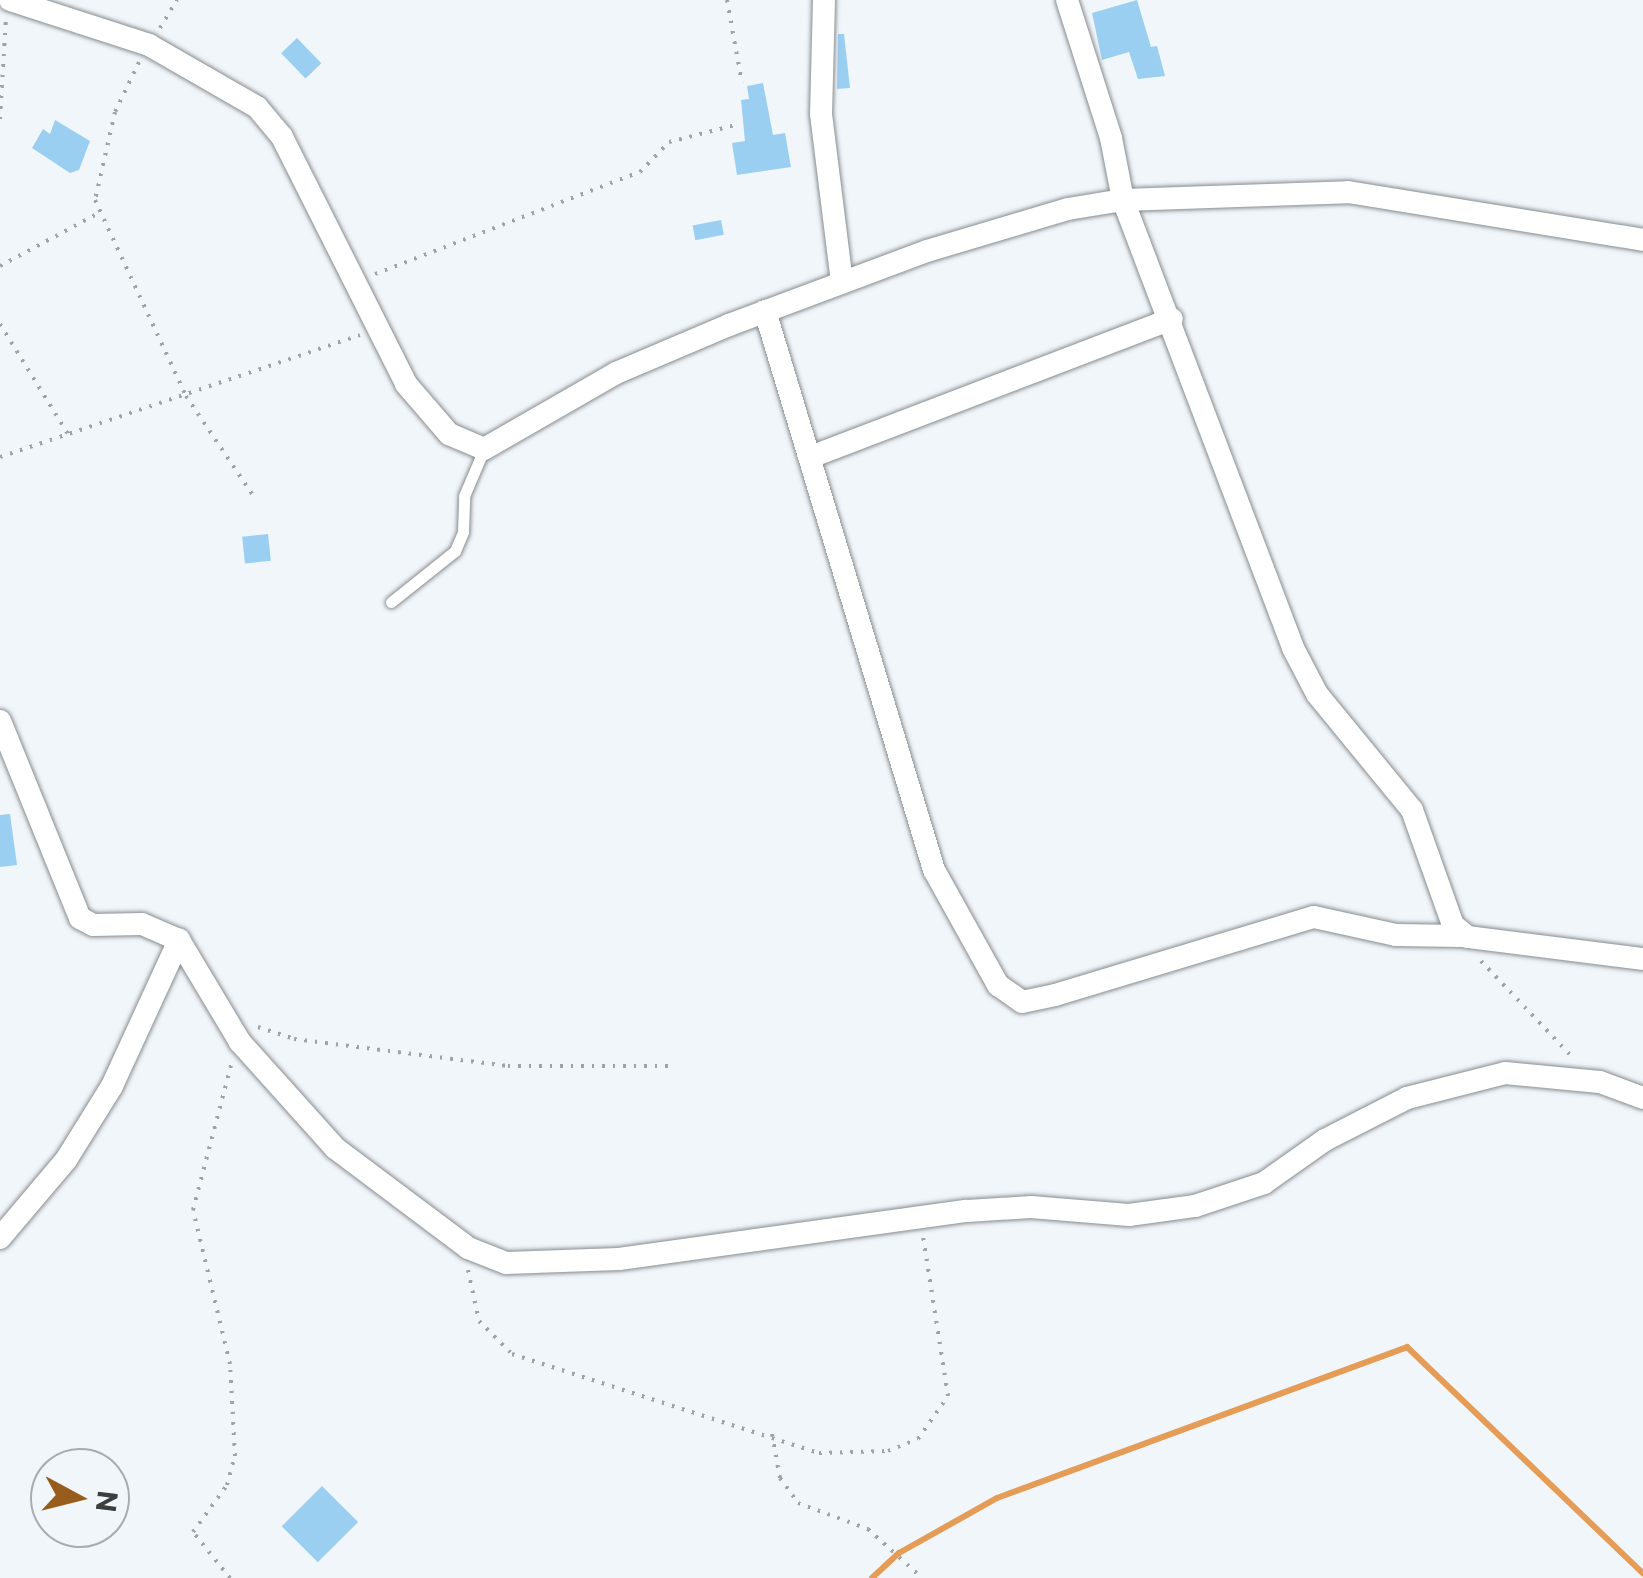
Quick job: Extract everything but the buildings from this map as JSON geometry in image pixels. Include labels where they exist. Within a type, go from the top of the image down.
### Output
[{"type":"street","points":[[824,0],[821,114],[842,282]]},
{"type":"street","points":[[1067,0],[1112,138],[1123,200],[1172,319],[1293,648],[1317,694],[1412,810],[1463,936]]},
{"type":"street","points":[[8,8],[149,45],[257,107],[282,137],[406,384],[449,434],[484,449],[616,373],[766,311],[1003,225],[1123,200],[1348,192],[1643,240]]},
{"type":"street","points":[[766,311],[813,456],[934,870],[998,986],[1022,1002],[1056,995],[1314,917],[1412,936],[1463,936],[1643,958]]},
{"type":"street","points":[[813,456],[1172,319]]},
{"type":"street","points":[[0,720],[80,918],[92,925],[142,924],[179,940],[241,1032],[336,1148],[468,1248],[506,1263],[555,1265],[917,1218],[1031,1208],[1130,1215],[1195,1206],[1264,1182],[1369,1114],[1452,1083],[1526,1072],[1600,1082],[1643,1098]]},
{"type":"street","points":[[0,1238],[66,1160],[112,1086],[179,940]]},
{"type":"lane","points":[[391,602],[455,551],[463,532],[464,496],[484,449]]},
{"type":"path","points":[[177,0],[149,45],[107,140],[94,188],[98,214],[186,396],[254,496]]},
{"type":"path","points":[[727,0],[742,83]]},
{"type":"path","points":[[0,119],[8,8]]},
{"type":"path","points":[[352,283],[640,172],[669,142],[739,124]]},
{"type":"path","points":[[0,266],[98,214]]},
{"type":"path","points":[[0,324],[68,434]]},
{"type":"path","points":[[0,457],[186,396],[329,342],[380,330]]},
{"type":"path","points":[[1463,936],[1505,993],[1600,1082]]},
{"type":"path","points":[[230,1578],[193,1532],[227,1484],[235,1456],[230,1364],[193,1210],[196,1181],[241,1032],[508,1066],[669,1066]]},
{"type":"path","points":[[468,1248],[469,1293],[479,1321],[512,1354],[772,1434],[819,1453],[888,1451],[918,1438],[941,1413],[949,1376],[917,1218]]},
{"type":"path","points":[[772,1434],[780,1478],[798,1502],[868,1529],[922,1578]]},
{"type":"waterway","points":[[872,1578],[899,1553],[997,1498],[1407,1347],[1643,1573]]}]
